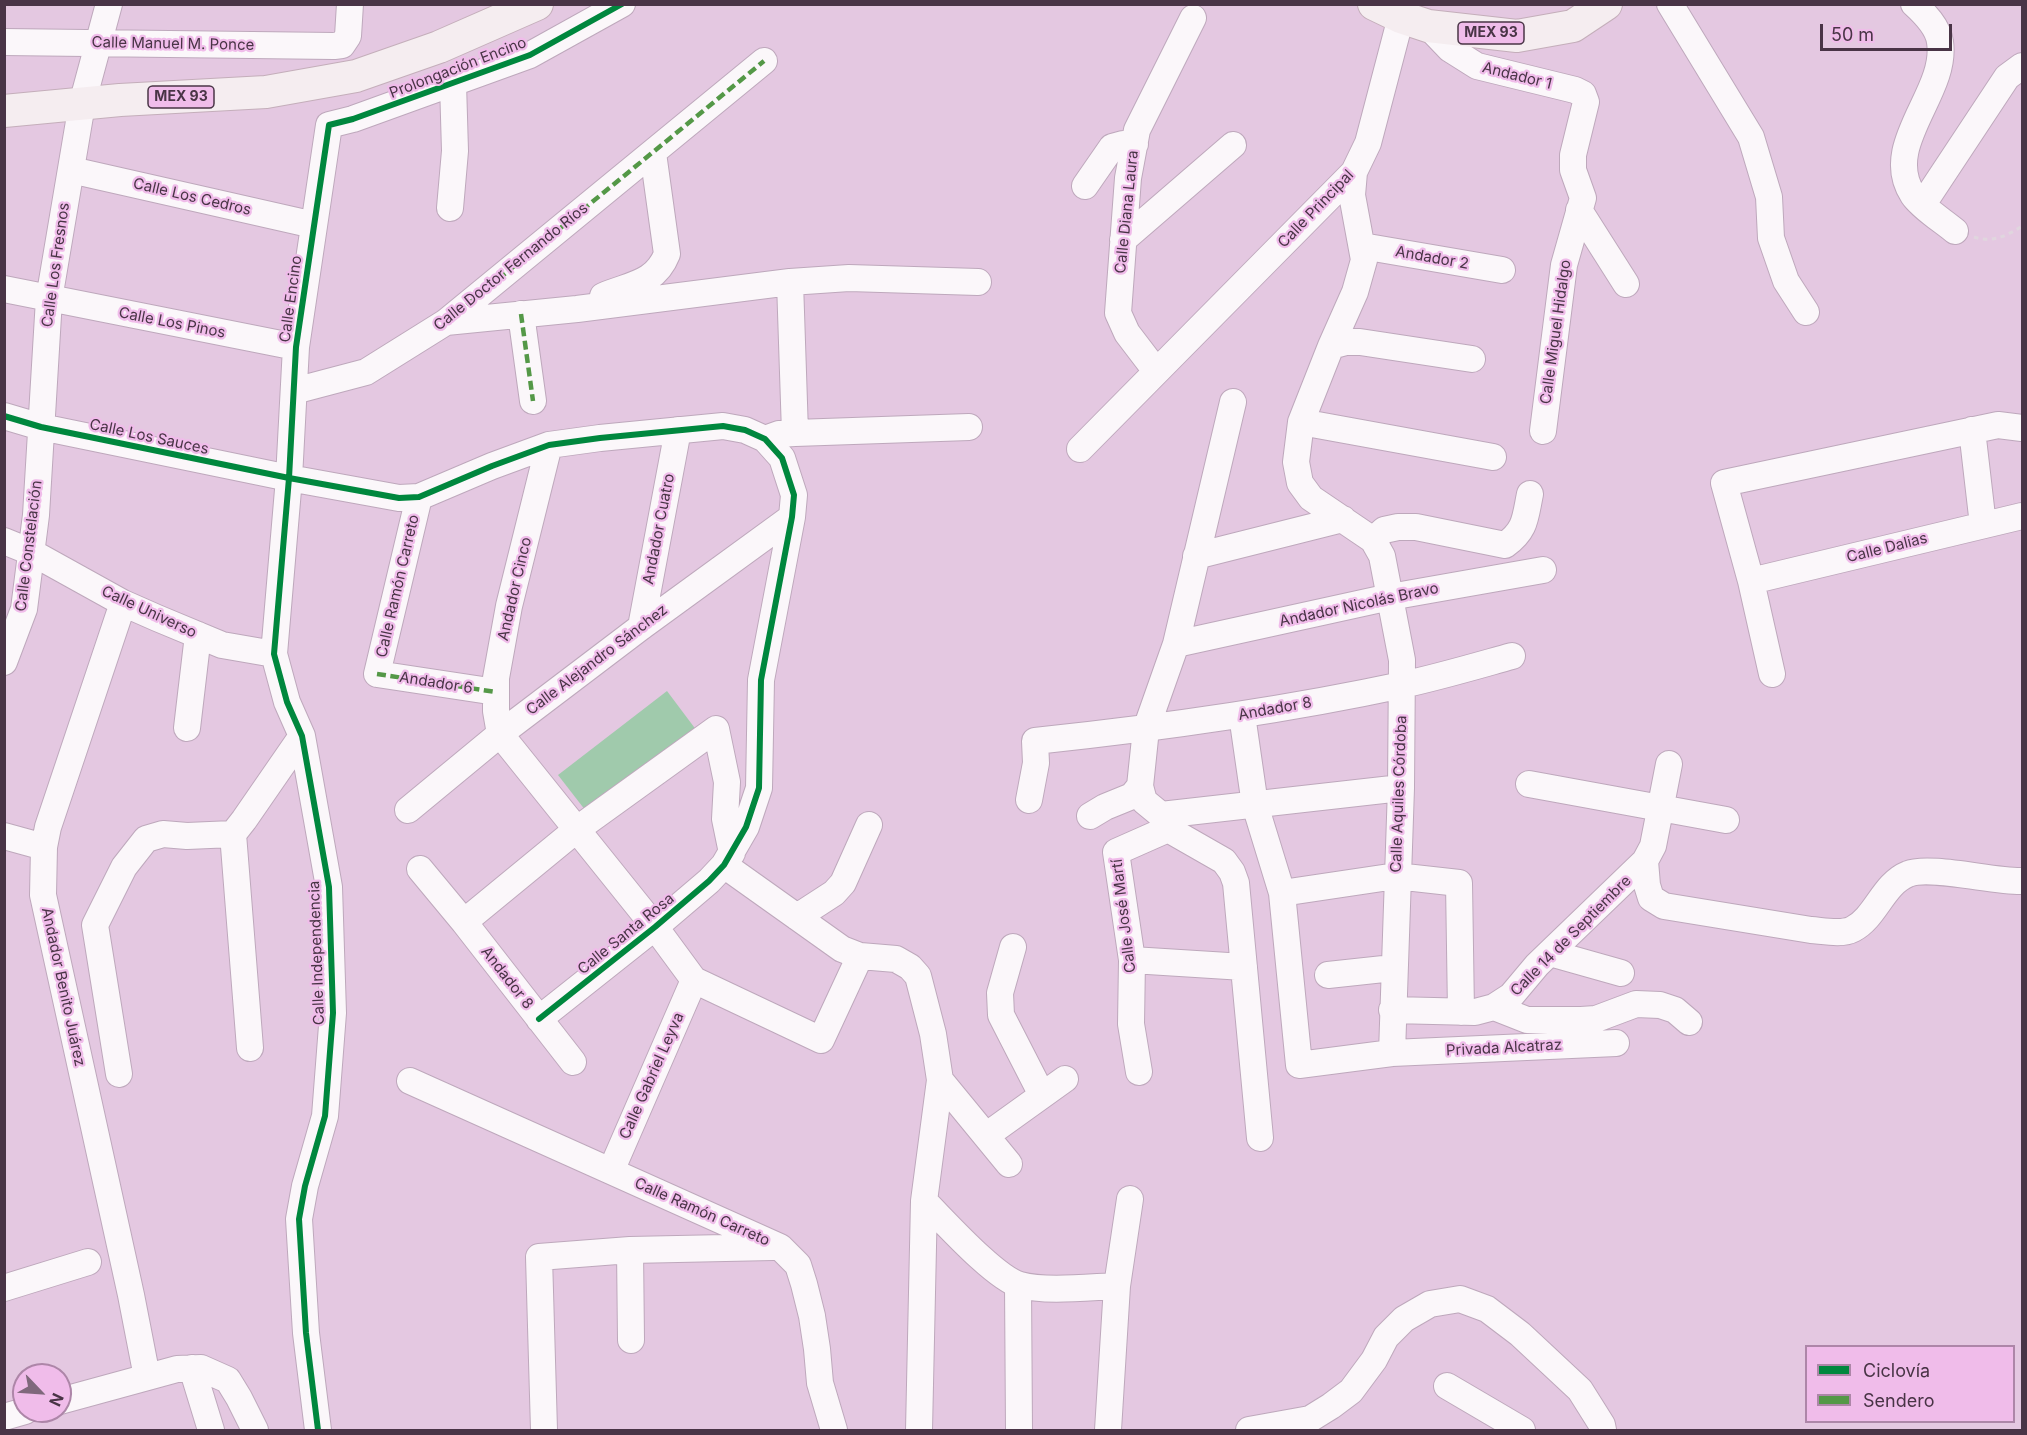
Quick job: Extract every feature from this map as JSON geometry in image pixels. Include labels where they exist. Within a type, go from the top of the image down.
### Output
[{"type":"main road","name":"MEX 93","points":[[4,111],[266,92],[356,76],[439,47],[537,4]]},
{"type":"main road","name":"MEX 93","points":[[1401,16],[1517,36],[1573,26],[1606,4]]},
{"type":"street","name":"Calle Los Fresnos","points":[[41,427],[49,299],[82,104],[108,4]]},
{"type":"street","points":[[350,4],[348,36],[342,45],[356,76]]},
{"type":"street","name":"Prolongación Encino","points":[[329,125],[353,119],[531,55],[622,4]]},
{"type":"street","points":[[1670,4],[1751,137],[1769,197],[1771,238],[1786,281],[1806,312]]},
{"type":"street","points":[[1914,4],[1929,18],[1940,40],[1940,68],[1904,149],[1906,176],[1913,195],[1955,231]]},
{"type":"street","name":"Andador 1","points":[[1401,16],[1477,66],[1575,90],[1583,94]]},
{"type":"street","name":"Calle Principal","points":[[1156,371],[1354,172],[1368,143],[1401,16]]},
{"type":"street","name":"Calle Diana Laura","points":[[1156,371],[1127,333],[1118,313],[1128,178],[1137,130],[1193,18]]},
{"type":"street","name":"Calle Manuel M. Ponce","points":[[4,42],[342,45]]},
{"type":"street","name":"Calle Doctor Fernando Ríos","points":[[294,391],[366,372],[446,322],[764,61]]},
{"type":"street","points":[[1923,204],[2007,77],[2022,66]]},
{"type":"street","points":[[450,208],[455,151],[453,83]]},
{"type":"street","name":"Calle Miguel Hidalgo","points":[[1543,431],[1564,265],[1583,198],[1573,170],[1573,155],[1586,102],[1583,94]]},
{"type":"street","name":"Calle Encino","points":[[289,478],[296,347],[329,125]]},
{"type":"street","points":[[1085,186],[1112,147],[1134,144]]},
{"type":"street","points":[[1122,240],[1233,145]]},
{"type":"street","points":[[577,309],[652,277],[662,267],[667,254],[653,153]]},
{"type":"street","name":"Calle Los Cedros","points":[[71,170],[314,225]]},
{"type":"street","points":[[1354,172],[1352,195],[1364,260],[1355,292],[1301,422],[1296,462],[1300,483],[1311,498],[1373,540],[1384,530],[1398,526],[1416,527],[1505,545],[1517,537],[1524,523],[1530,494]]},
{"type":"street","points":[[1579,210],[1626,284]]},
{"type":"street","name":"Andador 2","points":[[1362,246],[1502,270]]},
{"type":"street","points":[[446,322],[577,309],[790,282],[849,278],[978,282]]},
{"type":"street","points":[[790,282],[795,433]]},
{"type":"street","name":"Calle Los Pinos","points":[[4,289],[296,347]]},
{"type":"street","points":[[521,314],[533,401]]},
{"type":"street","points":[[1331,346],[1360,342],[1473,359]]},
{"type":"street","points":[[1080,449],[1156,371]]},
{"type":"street","points":[[1233,402],[1176,644],[1146,729],[1140,786],[1144,801],[1164,822],[1224,861],[1236,883],[1260,1138]]},
{"type":"street","name":"Calle Los Sauces","points":[[4,417],[41,427],[289,478],[399,498],[418,497]]},
{"type":"street","points":[[1301,422],[1493,457]]},
{"type":"street","points":[[1772,674],[1751,581],[1724,483],[1998,425],[2022,428]]},
{"type":"street","points":[[418,497],[549,445],[600,438],[723,426],[745,430],[765,439],[795,433],[969,427]]},
{"type":"street","name":"Calle Constelación","points":[[7,650],[24,609],[36,515],[41,427]]},
{"type":"street","name":"Andador Cuatro","points":[[641,627],[678,430]]},
{"type":"street","points":[[1972,430],[1983,525]]},
{"type":"street","name":"Calle Santa Rosa","points":[[539,1019],[709,881],[728,859],[746,827],[759,788],[761,680],[792,517],[794,495],[782,458],[765,439]]},
{"type":"street","name":"Andador Cinco","points":[[500,734],[496,711],[496,678],[509,606],[549,445]]},
{"type":"street","name":"Calle Independencia","points":[[289,478],[274,654],[287,702],[302,736],[329,887],[333,1012],[325,1116],[305,1186],[299,1219],[306,1333],[318,1431]]},
{"type":"street","name":"Calle Ramón Carreto","points":[[377,674],[418,497]]},
{"type":"street","name":"Calle Dalias","points":[[1751,581],[2022,516]]},
{"type":"street","name":"Calle Alejandro Sánchez","points":[[408,810],[500,734],[792,517]]},
{"type":"street","points":[[1196,556],[1343,519]]},
{"type":"street","name":"Calle Aquiles Córdoba","points":[[1373,540],[1382,556],[1402,660],[1403,685],[1392,1053]]},
{"type":"street","name":"Calle Universo","points":[[4,541],[31,552],[123,603],[198,635],[222,645],[274,654]]},
{"type":"street","name":"Andador Nicolás Bravo","points":[[1176,644],[1390,597],[1543,570]]},
{"type":"street","name":"Andador Benito Juárez","points":[[123,603],[48,827],[44,847],[43,895],[147,1377]]},
{"type":"street","points":[[188,728],[198,635]]},
{"type":"street","name":"Andador 8","points":[[1146,729],[1242,715],[1403,685],[1512,656]]},
{"type":"street","name":"Andador 6","points":[[377,674],[496,692]]},
{"type":"street","points":[[1242,715],[1255,805],[1282,893],[1396,876],[1459,884],[1461,1012]]},
{"type":"street","points":[[464,922],[576,830],[716,729],[727,782],[725,819],[728,859],[798,917],[842,949],[860,956],[896,959],[910,967],[918,976],[933,1034],[939,1080],[924,1202],[918,1431]]},
{"type":"street","points":[[1029,800],[1036,763],[1035,741],[1146,729]]},
{"type":"street","points":[[500,734],[655,927],[694,980],[821,1040],[860,956]]},
{"type":"street","points":[[250,1048],[233,834],[302,736]]},
{"type":"street","points":[[1669,764],[1653,846],[1645,861],[1647,885],[1651,898],[1664,906],[1836,932],[1852,930],[1867,917],[1897,880],[1910,873],[1929,872],[2022,881]]},
{"type":"street","points":[[1529,784],[1726,820]]},
{"type":"street","points":[[1090,816],[1132,796],[1140,786]]},
{"type":"street","points":[[1164,822],[1255,805],[1401,788]]},
{"type":"street","name":"Calle José Martí","points":[[1139,1072],[1131,1024],[1132,960],[1116,852],[1164,822]]},
{"type":"street","points":[[798,917],[843,883],[869,825]]},
{"type":"street","points":[[119,1074],[95,925],[124,867],[146,839],[163,834],[187,836],[233,834]]},
{"type":"street","points":[[4,836],[44,847]]},
{"type":"street","name":"Calle 14 de Septiembre","points":[[1494,1007],[1511,996],[1550,953],[1645,861]]},
{"type":"street","name":"Andador 8","points":[[420,870],[464,922],[573,1062]]},
{"type":"street","name":"Privada Alcatraz","points":[[1282,893],[1299,1065],[1392,1053],[1616,1043]]},
{"type":"street","points":[[1013,947],[1000,993],[1001,1015],[1042,1095]]},
{"type":"street","points":[[1550,953],[1621,973]]},
{"type":"street","points":[[1132,960],[1244,967]]},
{"type":"street","points":[[1328,975],[1394,968]]},
{"type":"street","name":"Calle Gabriel Leyva","points":[[611,1171],[694,980]]},
{"type":"street","points":[[1392,1010],[1475,1012],[1494,1007],[1527,1020],[1581,1020],[1596,1019],[1636,1004],[1660,1005],[1675,1010],[1689,1022]]},
{"type":"street","points":[[987,1135],[1065,1079]]},
{"type":"street","points":[[939,1080],[1009,1164]]},
{"type":"street","name":"Calle Ramón Carreto","points":[[410,1081],[780,1246],[798,1265],[804,1284],[814,1328],[820,1383],[834,1431]]},
{"type":"street","points":[[1108,1431],[1117,1286],[1130,1199]]},
{"type":"street","points":[[924,1202],[1001,1276],[1018,1285],[1034,1288],[1117,1286]]},
{"type":"street","points":[[544,1431],[539,1257],[630,1250],[780,1246]]},
{"type":"street","points":[[630,1250],[631,1340]]},
{"type":"street","points":[[4,1288],[88,1262]]},
{"type":"street","points":[[1018,1285],[1020,1431]]},
{"type":"street","points":[[1249,1431],[1319,1419],[1351,1391],[1374,1360],[1386,1337],[1404,1319],[1430,1304],[1460,1299],[1487,1309],[1520,1334],[1580,1390],[1604,1431]]},
{"type":"street","points":[[192,1368],[211,1431]]},
{"type":"street","points":[[72,1398],[177,1369],[201,1368],[228,1380],[255,1431]]},
{"type":"street","points":[[1447,1386],[1522,1431]]},
{"type":"path","points":[[1955,231],[1983,240],[2006,236],[2022,226]]},
{"type":"green space","points":[[667,691],[697,731],[589,815],[558,775]]},
{"type":"marked path","points":[[446,322],[764,61]]},
{"type":"marked path","points":[[521,314],[533,401]]},
{"type":"marked path","points":[[377,674],[496,692]]},
{"type":"cycle path","points":[[318,1430],[306,1333],[299,1219],[305,1186],[325,1116],[333,1013],[329,887],[302,736],[287,702],[274,654],[289,478],[296,347],[329,125],[353,119],[530,55],[622,4]]},
{"type":"cycle path","points":[[4,416],[41,427],[399,498],[419,497],[549,445],[600,438],[723,426],[745,430],[765,439],[782,458],[794,495],[792,517],[761,680],[759,788],[746,827],[724,865],[709,881],[539,1019]]}]
